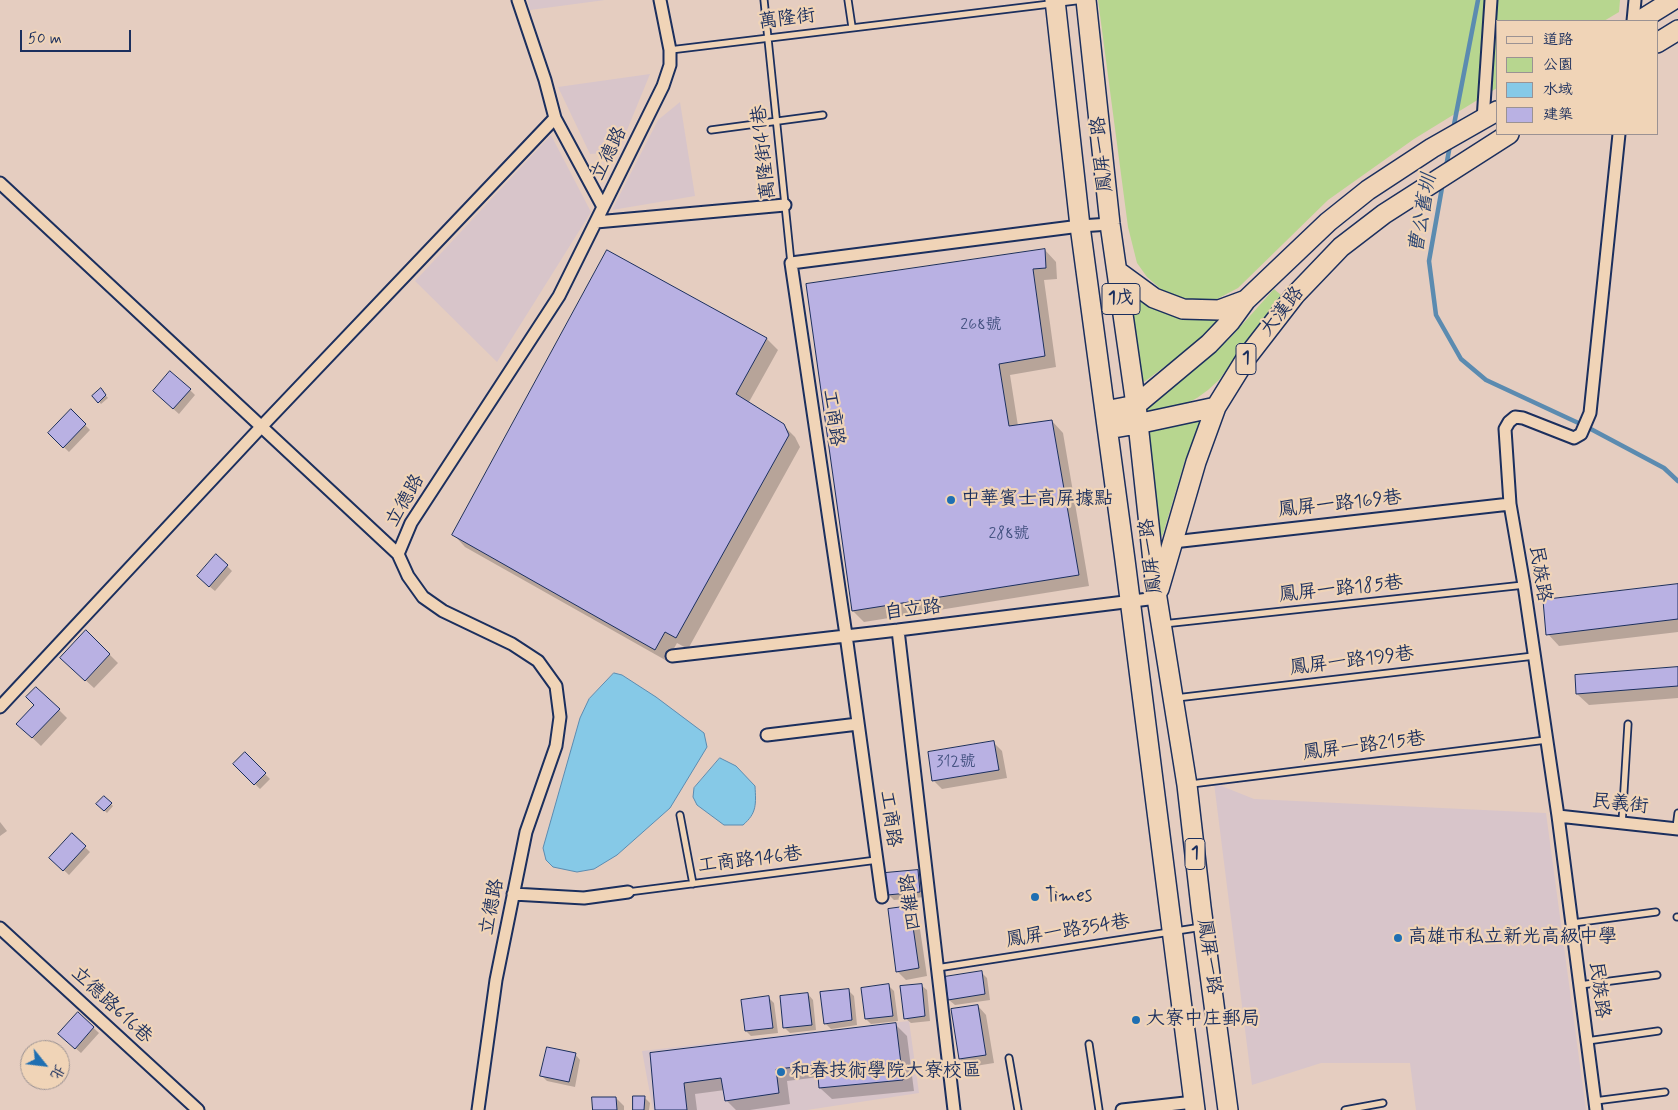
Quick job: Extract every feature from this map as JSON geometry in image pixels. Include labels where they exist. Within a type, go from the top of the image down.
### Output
[{"type":"main road","name":"鳳屏一路","points":[[1085,0],[1110,224],[1136,405],[1157,598],[1187,784],[1228,1110]]},
{"type":"main road","points":[[1641,20],[1672,0]]},
{"type":"main road","name":"鳳屏一路","points":[[1055,1],[1080,226],[1131,602],[1194,1106]]},
{"type":"main road","points":[[1658,42],[1678,30]]},
{"type":"main road","name":"大漢路","points":[[1136,405],[1209,344],[1230,322],[1246,300],[1328,222],[1368,190],[1432,148],[1490,115]]},
{"type":"main road","name":"大漢路","points":[[1157,598],[1196,462],[1216,406],[1247,357],[1295,295],[1335,254],[1384,214],[1507,135]]},
{"type":"main road","points":[[1117,271],[1154,298],[1183,309],[1219,310],[1246,300]]},
{"type":"main road","points":[[1107,420],[1136,405]]},
{"type":"main road","points":[[1107,420],[1137,424],[1216,406]]},
{"type":"street","points":[[518,0],[545,80],[555,118],[603,207]]},
{"type":"street","name":"立德路","points":[[478,1110],[496,980],[526,832],[556,746],[560,717],[556,686],[538,661],[512,644],[442,610],[423,597],[408,576],[398,554],[411,523],[559,296],[663,86],[670,65],[670,50],[660,0]]},
{"type":"street","points":[[1490,115],[1491,0]]},
{"type":"street","points":[[1633,20],[1634,0]]},
{"type":"street","points":[[0,707],[262,426],[555,118]]},
{"type":"street","name":"民族路","points":[[1596,1105],[1558,816],[1524,585],[1510,504],[1506,429],[1509,422],[1515,417],[1523,418],[1574,438],[1581,434],[1590,413],[1619,135]]},
{"type":"street","points":[[0,183],[398,554]]},
{"type":"street","points":[[596,222],[785,205]]},
{"type":"street","points":[[791,263],[1080,226],[1110,224]]},
{"type":"street","name":"工商路","points":[[791,263],[846,635],[882,897]]},
{"type":"street","name":"鳳屏一路169巷","points":[[1173,542],[1510,504]]},
{"type":"street","name":"自立路","points":[[672,656],[1157,598]]},
{"type":"street","name":"四維路","points":[[898,630],[954,1110]]},
{"type":"street","points":[[767,735],[858,724]]},
{"type":"street","name":"民義街","points":[[1558,816],[1677,829]]},
{"type":"street","points":[[513,894],[584,898],[628,892]]},
{"type":"street","name":"立德路616巷","points":[[0,928],[198,1110]]},
{"type":"street","points":[[1122,1110],[1194,1106]]},
{"type":"lane","name":"萬隆街41巷","points":[[764,0],[791,263]]},
{"type":"lane","points":[[848,0],[852,28]]},
{"type":"lane","name":"萬隆街","points":[[670,50],[1055,1],[1085,0]]},
{"type":"lane","points":[[711,130],[824,115]]},
{"type":"lane","name":"鳳屏一路185巷","points":[[1161,624],[1524,585]]},
{"type":"lane","name":"鳳屏一路199巷","points":[[1173,699],[1534,656]]},
{"type":"lane","points":[[1622,823],[1628,724]]},
{"type":"lane","name":"鳳屏一路215巷","points":[[1187,784],[1546,740]]},
{"type":"lane","points":[[1677,829],[1678,813]]},
{"type":"lane","points":[[680,815],[693,884]]},
{"type":"lane","name":"工商路146巷","points":[[628,892],[877,860]]},
{"type":"lane","points":[[1572,923],[1656,912]]},
{"type":"lane","name":"鳳屏一路354巷","points":[[937,968],[1204,927]]},
{"type":"lane","points":[[1580,985],[1657,975]]},
{"type":"lane","points":[[1587,1041],[1658,1030]]},
{"type":"lane","points":[[1089,1044],[1099,1110]]},
{"type":"lane","points":[[1009,1058],[1018,1110]]},
{"type":"lane","points":[[1596,1105],[1665,1092]]},
{"type":"lane","points":[[1345,1110],[1383,1103]]},
{"type":"shaded area","points":[[528,0],[605,0],[530,10]]},
{"type":"shaded area","points":[[650,74],[618,152],[590,154],[558,87]]},
{"type":"shaded area","points":[[680,102],[695,196],[612,210],[658,120]]},
{"type":"shaded area","points":[[551,135],[591,212],[497,362],[415,281]]},
{"type":"shaded area","name":"高雄市私立新光高級中學","points":[[1214,783],[1254,799],[1546,813],[1586,1110],[1416,1110],[1410,1063],[1321,1063],[1252,1085]]},
{"type":"shaded area","name":"和春技術學院大寮校區","points":[[909,1021],[919,1093],[807,1110],[653,1110],[642,1051]]},
{"type":"green space","points":[[1098,0],[1620,0],[1619,12],[1606,20],[1496,20],[1496,89],[1414,139],[1328,200],[1238,288],[1217,299],[1188,300],[1163,291],[1147,277],[1137,263],[1128,227]]},
{"type":"green space","points":[[1126,286],[1223,316],[1191,347],[1140,385]]},
{"type":"green space","points":[[1274,289],[1281,295],[1219,380],[1197,398],[1185,404],[1145,416],[1144,406],[1152,403],[1210,357],[1232,336]]},
{"type":"green space","points":[[1201,420],[1203,422],[1185,460],[1163,534],[1158,542],[1146,434],[1152,429]]},
{"type":"water","points":[[614,673],[622,675],[656,697],[704,733],[707,747],[670,808],[617,855],[594,869],[577,872],[553,867],[546,860],[543,848],[580,718],[589,699]]},
{"type":"water","points":[[720,758],[736,766],[755,786],[755,808],[748,821],[743,825],[724,825],[697,805],[693,797],[694,788]]},
{"type":"building","name":"中華賓士高屏據點","points":[[1045,249],[1046,268],[1033,269],[1045,356],[999,364],[1009,426],[1052,420],[1079,575],[852,611],[806,284]]},
{"type":"building","points":[[607,250],[767,338],[736,394],[784,424],[789,435],[676,638],[665,632],[655,650],[452,535]]},
{"type":"building","points":[[170,371],[191,389],[173,409],[153,391]]},
{"type":"building","points":[[101,388],[106,395],[98,403],[92,396]]},
{"type":"building","points":[[71,409],[86,424],[63,448],[48,433]]},
{"type":"building","points":[[216,554],[228,565],[209,587],[197,576]]},
{"type":"building","points":[[1678,584],[1678,619],[1546,635],[1543,600]]},
{"type":"building","points":[[86,630],[110,654],[85,681],[60,658]]},
{"type":"building","points":[[1678,667],[1678,686],[1576,694],[1575,675]]},
{"type":"building","points":[[36,687],[60,709],[32,738],[16,724],[34,705],[26,697]]},
{"type":"building","points":[[994,741],[999,770],[932,781],[928,752]]},
{"type":"building","points":[[245,752],[266,773],[254,785],[233,764]]},
{"type":"building","points":[[104,796],[112,803],[104,811],[96,804]]},
{"type":"building","points":[[72,833],[86,846],[63,871],[49,858]]},
{"type":"building","points":[[918,870],[920,892],[887,895],[885,873]]},
{"type":"building","points":[[910,906],[919,968],[896,972],[888,909]]},
{"type":"building","points":[[982,971],[985,994],[948,1000],[944,977]]},
{"type":"building","points":[[889,984],[893,1016],[865,1019],[861,988]]},
{"type":"building","points":[[922,984],[925,1016],[904,1019],[900,986]]},
{"type":"building","points":[[849,989],[852,1020],[824,1024],[820,992]]},
{"type":"building","points":[[808,993],[812,1025],[783,1028],[780,996]]},
{"type":"building","points":[[769,996],[773,1028],[745,1031],[741,1000]]},
{"type":"building","points":[[978,1005],[986,1055],[959,1059],[951,1009]]},
{"type":"building","points":[[78,1012],[94,1027],[75,1049],[70,1045],[70,1040],[65,1040],[58,1034]]},
{"type":"building","name":"和春技術學院大寮校區","points":[[896,1023],[903,1080],[819,1088],[817,1065],[776,1069],[779,1093],[725,1101],[721,1078],[684,1083],[687,1110],[655,1110],[650,1053]]},
{"type":"building","points":[[547,1047],[576,1053],[569,1082],[540,1076]]},
{"type":"building","points":[[633,1096],[645,1096],[644,1110],[633,1110]]},
{"type":"building","points":[[592,1097],[616,1097],[617,1110],[593,1110]]},
{"type":"waterway","name":"曹公舊圳","points":[[1453,130],[1478,0]]},
{"type":"waterway","name":"曹公舊圳","points":[[1446,167],[1450,145]]},
{"type":"waterway","name":"曹公舊圳","points":[[1443,182],[1429,261],[1436,315],[1461,359],[1486,380],[1587,427],[1664,468],[1678,481]]},
{"type":"place","name":"中華賓士高屏據點","points":[[951,500]]},
{"type":"place","name":"Times","points":[[1035,897]]},
{"type":"place","name":"高雄市私立新光高級中學","points":[[1398,938]]},
{"type":"place","name":"大寮中庄郵局","points":[[1136,1020]]},
{"type":"place","name":"和春技術學院大寮校區","points":[[781,1072]]}]
